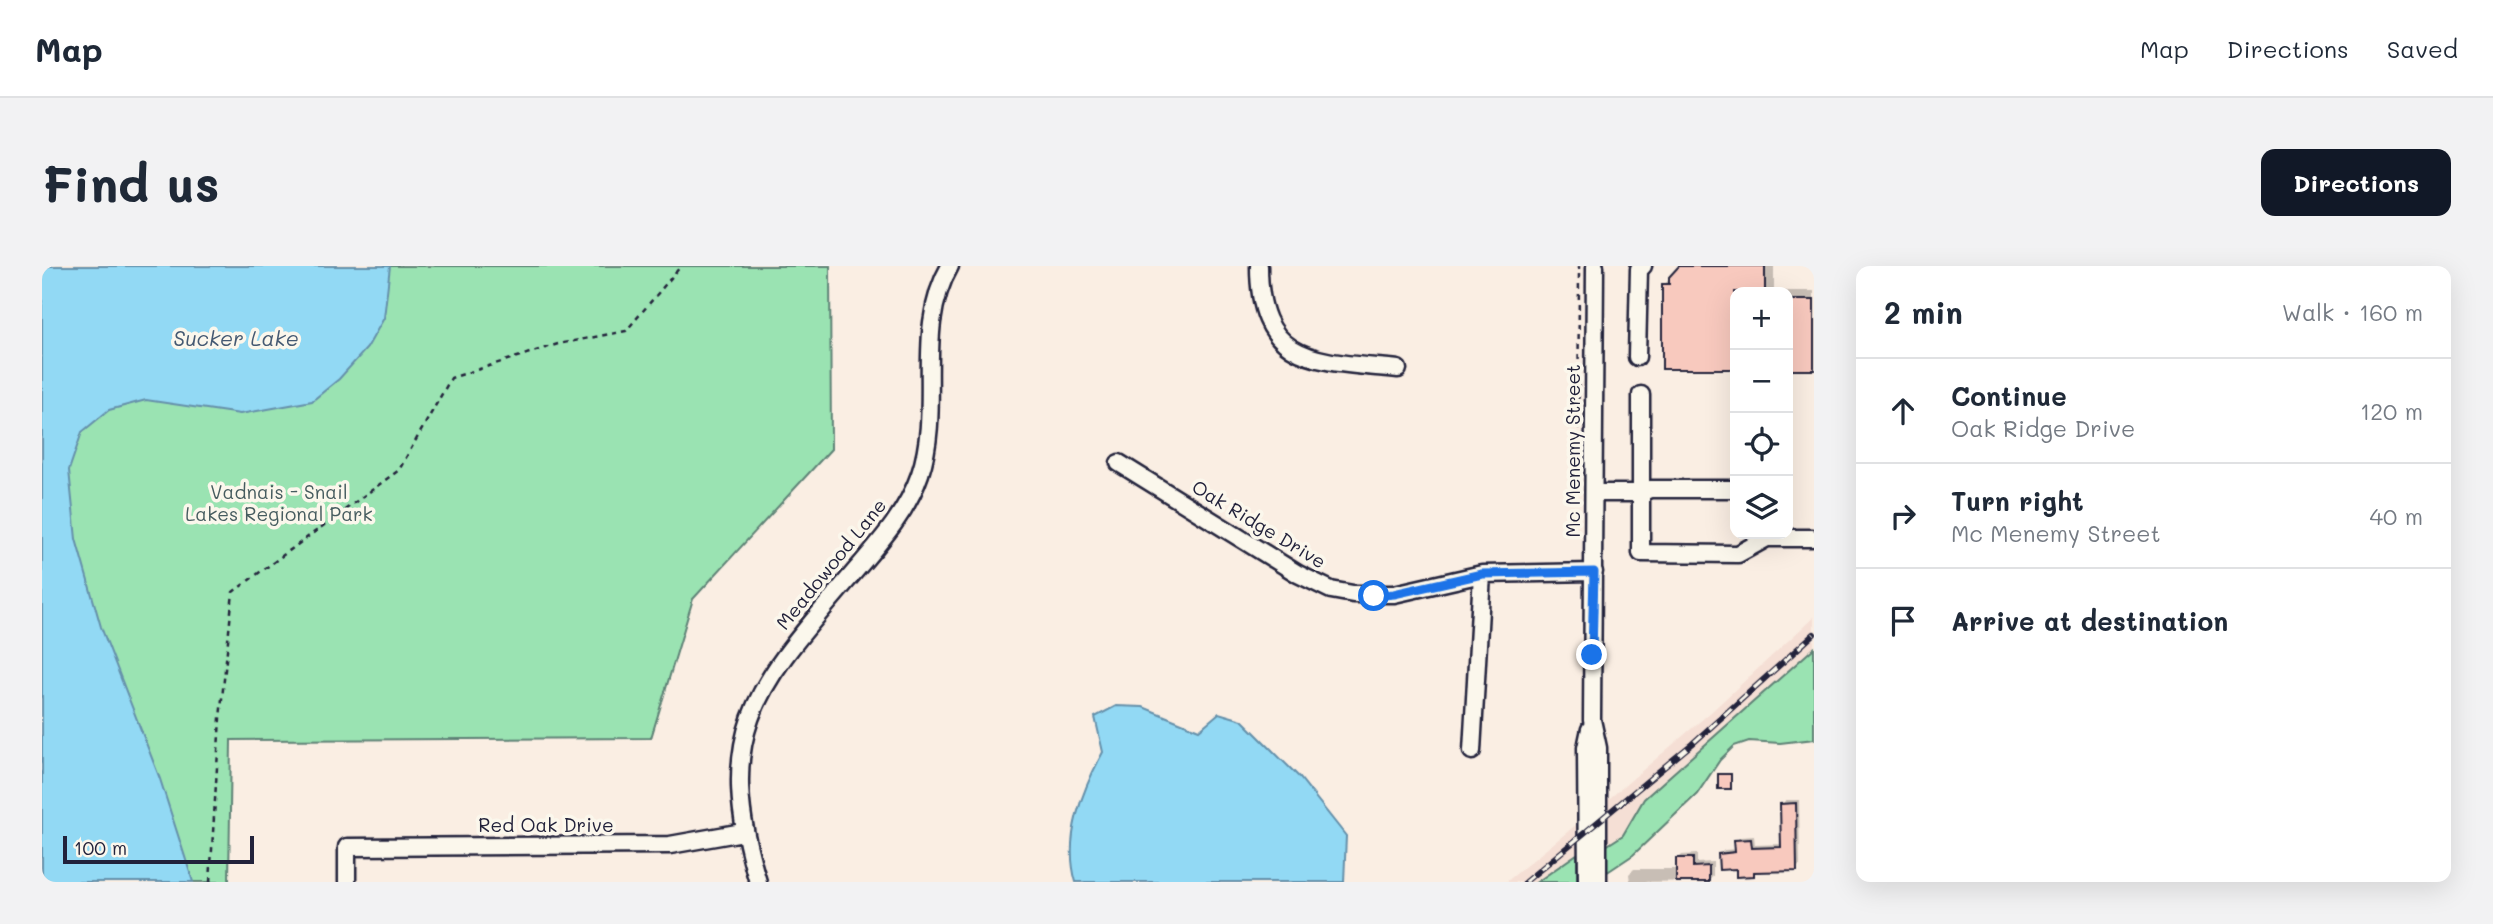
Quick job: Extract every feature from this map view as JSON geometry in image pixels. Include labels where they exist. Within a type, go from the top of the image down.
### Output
[{"type":"street","name":"Meadowood Lane","points":[[758,882],[743,832],[739,796],[740,758],[750,716],[761,691],[789,649],[900,517],[920,473],[930,424],[932,316],[950,266]]},
{"type":"street","points":[[1259,266],[1262,308],[1269,323],[1288,346],[1315,360],[1398,369]]},
{"type":"street","name":"Mc Menemy Street","points":[[1592,720],[1595,266]]},
{"type":"street","points":[[1637,357],[1639,269],[1643,266]]},
{"type":"street","points":[[1641,395],[1641,553],[1738,554],[1767,538],[1812,538]]},
{"type":"street","name":"Oak Ridge Drive","points":[[1119,463],[1298,575],[1331,590],[1353,594],[1394,594],[1482,574],[1594,572]]},
{"type":"street","points":[[1594,493],[1641,494],[1650,489],[1730,489]]},
{"type":"street","points":[[1472,751],[1482,574]]},
{"type":"street","points":[[1587,882],[1586,748],[1592,720]]},
{"type":"street","points":[[1592,720],[1598,748],[1598,882]]},
{"type":"street","name":"Red Oak Drive","points":[[347,882],[348,847],[670,845],[743,832]]},
{"type":"path","points":[[210,882],[220,718],[233,592],[399,470],[451,378],[558,344],[626,331],[681,266]]},
{"type":"shaded area","points":[[1814,617],[1814,649],[1645,827],[1603,859],[1603,804],[1711,712]]},
{"type":"shaded area","points":[[1582,820],[1582,851],[1544,882],[1506,882]]},
{"type":"green space","name":"Vadnais - Snail Lakes Regional Park","points":[[42,266],[830,266],[831,449],[693,599],[651,738],[231,740],[229,882],[42,882]]},
{"type":"green space","points":[[1814,648],[1814,739],[1780,743],[1749,741],[1734,746],[1720,760],[1697,794],[1633,855],[1603,875],[1603,848],[1623,835],[1644,799]]},
{"type":"green space","points":[[1577,854],[1577,882],[1537,882]]},
{"type":"water","name":"Sucker Lake","points":[[42,266],[390,266],[384,318],[367,348],[339,379],[312,401],[240,414],[146,400],[109,410],[82,432],[69,470],[76,539],[101,627],[160,779],[193,882],[42,882]]},
{"type":"water","points":[[1116,706],[1143,707],[1199,730],[1219,713],[1242,720],[1300,778],[1346,836],[1344,882],[1076,882],[1073,832],[1088,783],[1103,752],[1095,717]]},
{"type":"building","points":[[1679,266],[1765,266],[1765,287],[1730,287],[1730,369],[1662,369],[1662,284],[1669,284],[1669,277]]},
{"type":"building","points":[[1793,300],[1814,300],[1814,370],[1793,370]]},
{"type":"building","points":[[1718,774],[1731,774],[1731,789],[1718,789]]},
{"type":"building","points":[[1796,803],[1797,871],[1754,872],[1754,876],[1736,877],[1736,869],[1719,870],[1718,854],[1735,852],[1734,840],[1751,839],[1752,848],[1781,847],[1780,804]]},
{"type":"building","points":[[1676,858],[1693,858],[1693,867],[1709,866],[1709,882],[1676,882]]},
{"type":"railway","points":[[1525,882],[1692,744],[1814,634]]},
{"type":"route","points":[[1374,596],[1482,574],[1594,572],[1592,655]]}]
